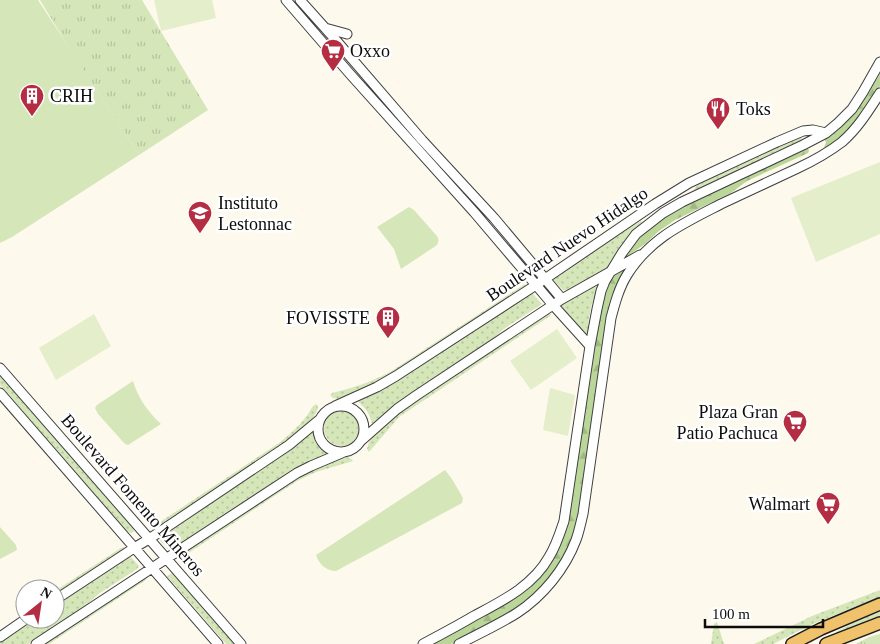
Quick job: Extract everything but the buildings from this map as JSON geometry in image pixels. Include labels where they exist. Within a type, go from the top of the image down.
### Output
[{"type":"main road","points":[[792,644],[806,641],[840,621],[880,604]]},
{"type":"main road","points":[[826,644],[880,623]]},
{"type":"street","points":[[286,0],[590,346]]},
{"type":"street","points":[[300,0],[422,140],[494,218],[562,299]]},
{"type":"street","points":[[325,28],[347,34]]},
{"type":"street","name":"Boulevard Nuevo Hidalgo","points":[[423,644],[507,599],[527,584],[549,558],[564,521],[590,346],[601,291],[611,271],[636,234],[663,213],[682,202],[826,133],[852,109],[880,62]]},
{"type":"street","name":"Boulevard Nuevo Hidalgo","points":[[459,644],[517,613],[544,590],[558,574],[569,556],[577,538],[583,514],[611,318],[620,289],[644,253],[665,234],[814,160],[841,142],[855,129],[880,92]]},
{"type":"street","name":"Boulevard Nuevo Hidalgo","points":[[336,406],[396,376],[536,285],[655,204],[699,178],[799,132],[812,130],[826,133]]},
{"type":"street","points":[[799,132],[810,141],[815,153],[814,160]]},
{"type":"street","points":[[682,202],[699,178]]},
{"type":"street","points":[[655,204],[663,213]]},
{"type":"street","name":"Boulevard Nuevo Hidalgo","points":[[362,440],[397,409],[552,305],[644,253]]},
{"type":"street","name":"Boulevard Fomento Mineros","points":[[0,368],[241,644]]},
{"type":"street","name":"Boulevard Fomento Mineros","points":[[0,393],[218,644]]},
{"type":"street","points":[[36,644],[297,473],[352,449],[362,440],[364,435],[364,426],[360,414],[349,406],[336,406],[327,410],[319,420],[289,445],[65,593]]},
{"type":"street","points":[[319,420],[318,433],[322,441],[331,450],[344,452]]},
{"type":"street","points":[[0,637],[15,627]]},
{"type":"green space","points":[[0,0],[38,0],[139,155],[0,243]]},
{"type":"green space","points":[[40,0],[142,0],[208,110],[139,155]]},
{"type":"green space","points":[[154,0],[212,0],[216,18],[161,31]]},
{"type":"green space","points":[[880,74],[880,86],[866,111],[842,137],[824,148],[826,142],[823,138],[848,119],[860,106]]},
{"type":"green space","points":[[796,137],[800,137],[803,140],[696,191],[694,190],[696,186]]},
{"type":"green space","points":[[808,148],[808,153],[747,181],[731,193],[675,220],[623,259],[635,242],[648,229],[672,212]]},
{"type":"green space","points":[[880,162],[880,234],[816,262],[791,198]]},
{"type":"green space","points":[[409,207],[414,210],[437,236],[438,241],[437,245],[401,269],[394,249],[377,227]]},
{"type":"green space","points":[[641,221],[642,223],[616,253],[607,269],[568,291],[563,290],[552,279],[591,251]]},
{"type":"green space","points":[[630,262],[611,298],[579,509],[568,549],[553,574],[543,585],[510,612],[458,641],[450,644],[431,644],[510,601],[527,589],[559,546],[596,329],[605,291],[614,273]]},
{"type":"green space","points":[[601,281],[592,303],[587,337],[560,306]]},
{"type":"green space","points":[[525,284],[527,287],[375,384],[339,399],[333,398],[330,395],[369,382],[390,372]]},
{"type":"green space","points":[[532,293],[542,304],[505,328],[482,348],[412,393],[372,424],[367,411],[357,401],[398,378]]},
{"type":"green space","points":[[94,314],[111,346],[56,380],[39,348]]},
{"type":"green space","points":[[548,314],[551,314],[399,417],[369,452],[367,449],[369,442],[381,428],[410,404]]},
{"type":"green space","points":[[557,329],[577,358],[531,390],[510,361]]},
{"type":"green space","points":[[0,376],[134,531],[131,533],[127,531],[0,385]]},
{"type":"green space","points":[[133,381],[144,404],[161,424],[128,445],[98,414],[95,408]]},
{"type":"green space","points":[[550,388],[575,395],[568,436],[543,430]]},
{"type":"green space","points":[[316,404],[318,406],[314,417],[282,446],[159,526],[157,524],[279,443],[300,424]]},
{"type":"green space","points":[[342,410],[349,411],[355,415],[359,421],[359,435],[355,441],[349,445],[342,446],[335,445],[329,441],[325,435],[324,428],[325,421],[329,415],[335,411]]},
{"type":"green space","points":[[313,431],[317,445],[328,454],[303,465],[170,551],[159,539],[292,448]]},
{"type":"green space","points":[[342,457],[353,461],[316,472],[297,481],[184,556],[182,553],[295,479]]},
{"type":"green space","points":[[445,470],[463,498],[462,503],[336,571],[326,568],[319,561],[316,555]]},
{"type":"green space","points":[[0,527],[16,545],[17,550],[0,559]]},
{"type":"green space","points":[[124,547],[124,550],[65,588],[65,584]]},
{"type":"green space","points":[[128,556],[139,566],[65,621],[65,597]]},
{"type":"green space","points":[[172,573],[234,644],[226,644],[167,576]]},
{"type":"green space","points":[[146,577],[146,580],[49,644],[43,644],[144,578]]},
{"type":"green space","points":[[880,590],[880,597],[815,623],[773,644],[754,644],[812,616]]},
{"type":"green space","points":[[880,612],[880,617],[837,634],[836,632],[863,618]]},
{"type":"green space","points":[[717,622],[724,644],[711,644],[714,624]]},
{"type":"green space","points":[[17,629],[52,629],[28,644],[0,644],[0,641]]},
{"type":"green space","points":[[880,634],[880,644],[856,644],[869,637]]},
{"type":"place","name":"Oxxo","points":[[333,72]]},
{"type":"place","name":"CRIH","points":[[32,117]]},
{"type":"place","name":"Toks","points":[[718,130]]},
{"type":"place","name":"Instituto Lestonnac","points":[[200,234]]},
{"type":"place","name":"FOVISSTE","points":[[388,339]]},
{"type":"place","name":"Plaza Gran Patio Pachuca","points":[[795,443]]},
{"type":"place","name":"Walmart","points":[[828,525]]}]
